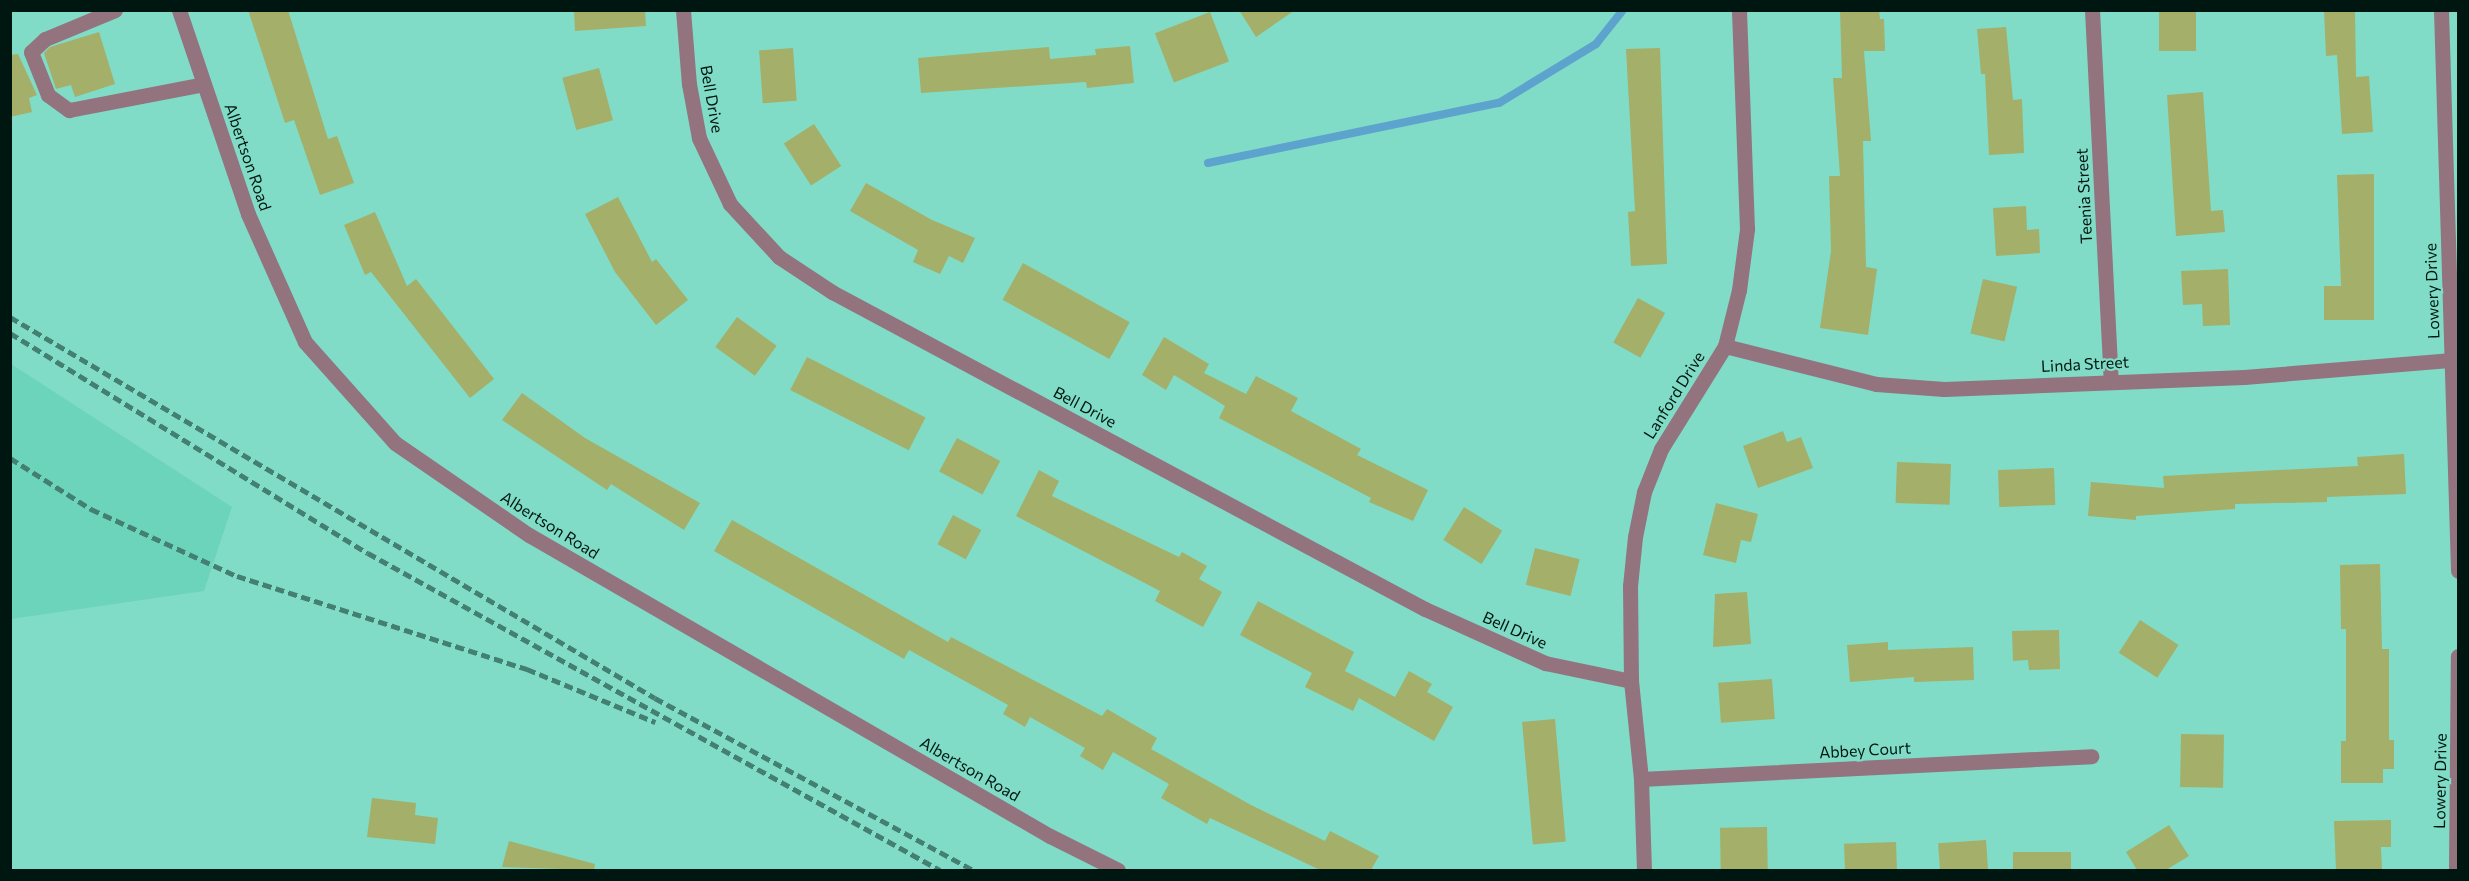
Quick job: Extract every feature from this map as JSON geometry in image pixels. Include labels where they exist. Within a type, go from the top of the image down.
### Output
[{"type":"street","points":[[115,10],[45,39],[31,52],[48,95],[69,110],[204,84]]},
{"type":"street","name":"Albertson Road","points":[[179,10],[248,214],[305,342],[395,443],[529,536],[1040,830],[1118,870]]},
{"type":"street","name":"Bell Drive","points":[[683,10],[689,84],[699,138],[730,204],[779,257],[832,292],[1425,609],[1545,663],[1631,681]]},
{"type":"street","name":"Lanford Drive","points":[[1644,870],[1641,779],[1631,681],[1630,586],[1644,492],[1661,448],[1725,346],[1739,290],[1747,229],[1739,10]]},
{"type":"street","name":"Teenia Street","points":[[2092,10],[2111,381]]},
{"type":"street","name":"Lowery Drive","points":[[2441,10],[2458,571]]},
{"type":"street","name":"Linda Street","points":[[1725,346],[1876,384],[1944,389],[2244,377],[2452,360]]},
{"type":"street","name":"Lowery Drive","points":[[2456,870],[2458,656]]},
{"type":"street","name":"Abbey Court","points":[[1641,779],[2091,756]]},
{"type":"shaded area","points":[[11,364],[232,507],[204,591],[11,619]]},
{"type":"building","points":[[248,10],[288,10],[328,139],[337,136],[354,183],[320,195],[294,120],[285,123]]},
{"type":"building","points":[[574,10],[645,10],[646,26],[575,31]]},
{"type":"building","points":[[1239,10],[1295,10],[1256,37]]},
{"type":"building","points":[[1840,10],[1879,10],[1880,19],[1884,19],[1885,51],[1864,51],[1871,141],[1863,141],[1866,267],[1877,269],[1868,335],[1820,328],[1831,251],[1829,176],[1840,176],[1833,78],[1842,78]]},
{"type":"building","points":[[2159,10],[2196,10],[2196,51],[2159,51]]},
{"type":"building","points":[[2324,10],[2355,10],[2356,77],[2369,76],[2373,132],[2342,134],[2337,55],[2326,56]]},
{"type":"building","points":[[1210,12],[1229,61],[1174,83],[1155,33]]},
{"type":"building","points":[[2006,27],[2013,100],[2022,99],[2024,153],[1989,155],[1985,74],[1981,74],[1977,29]]},
{"type":"building","points":[[99,32],[115,84],[75,97],[71,85],[56,89],[44,53],[50,47]]},
{"type":"building","points":[[1130,46],[1134,83],[1087,88],[1086,82],[921,93],[918,58],[1049,47],[1050,59],[1096,55],[1095,49]]},
{"type":"building","points":[[793,48],[797,101],[763,103],[759,50]]},
{"type":"building","points":[[1660,48],[1667,264],[1631,266],[1628,212],[1635,211],[1626,49]]},
{"type":"building","points":[[18,54],[37,95],[29,98],[32,112],[10,117],[10,55]]},
{"type":"building","points":[[599,68],[613,120],[576,130],[562,78]]},
{"type":"building","points":[[2203,92],[2211,211],[2223,210],[2225,232],[2176,236],[2167,95]]},
{"type":"building","points":[[814,124],[841,166],[811,186],[784,144]]},
{"type":"building","points":[[2374,174],[2374,320],[2324,320],[2324,286],[2341,286],[2337,175]]},
{"type":"building","points":[[866,183],[932,220],[975,238],[963,263],[949,256],[940,274],[913,262],[918,250],[850,211]]},
{"type":"building","points":[[618,197],[652,262],[656,259],[688,300],[656,325],[615,272],[585,214]]},
{"type":"building","points":[[2026,206],[2027,230],[2039,229],[2040,253],[1996,256],[1993,208]]},
{"type":"building","points":[[375,212],[407,286],[416,279],[494,379],[470,398],[371,272],[365,275],[344,225]]},
{"type":"building","points":[[1023,263],[1130,322],[1109,359],[1003,300]]},
{"type":"building","points":[[2228,269],[2230,325],[2203,326],[2202,304],[2183,305],[2181,271]]},
{"type":"building","points":[[1983,279],[2017,287],[2005,341],[1970,334]]},
{"type":"building","points":[[1638,298],[1665,313],[1640,358],[1613,343]]},
{"type":"building","points":[[737,317],[777,346],[755,376],[715,347]]},
{"type":"building","points":[[1164,337],[1209,364],[1204,373],[1246,394],[1256,376],[1298,398],[1291,411],[1361,449],[1357,455],[1428,490],[1413,521],[1369,502],[1371,498],[1219,418],[1225,406],[1174,375],[1166,390],[1142,375]]},
{"type":"building","points":[[807,357],[926,417],[909,450],[790,390]]},
{"type":"building","points":[[522,393],[585,438],[700,503],[684,530],[611,484],[607,490],[502,420]]},
{"type":"building","points":[[1783,431],[1787,442],[1801,437],[1813,468],[1758,488],[1743,446]]},
{"type":"building","points":[[957,438],[1000,461],[982,495],[939,472]]},
{"type":"building","points":[[2404,454],[2406,494],[2327,497],[2327,502],[2235,504],[2235,509],[2136,516],[2136,520],[2088,516],[2091,482],[2164,488],[2163,476],[2358,466],[2357,457]]},
{"type":"building","points":[[1897,462],[1951,464],[1950,505],[1896,503]]},
{"type":"building","points":[[2054,468],[2055,505],[1999,507],[1998,470]]},
{"type":"building","points":[[1039,470],[1059,481],[1052,496],[1179,557],[1182,552],[1207,566],[1199,579],[1222,592],[1203,627],[1155,601],[1160,591],[1016,516]]},
{"type":"building","points":[[1716,503],[1758,514],[1751,542],[1741,540],[1736,563],[1703,555]]},
{"type":"building","points":[[1464,507],[1502,531],[1481,564],[1443,540]]},
{"type":"building","points":[[953,515],[981,530],[966,559],[938,544]]},
{"type":"building","points":[[732,520],[948,642],[951,637],[1102,716],[1107,709],[1157,738],[1151,749],[1251,805],[1325,841],[1330,831],[1379,856],[1371,870],[1320,870],[1210,818],[1207,824],[1161,798],[1169,784],[1113,752],[1103,770],[1080,756],[1085,748],[1030,717],[1025,727],[1003,714],[1008,705],[909,650],[904,659],[714,551]]},
{"type":"building","points":[[1535,548],[1580,559],[1570,596],[1526,585]]},
{"type":"building","points":[[2380,564],[2382,649],[2389,649],[2389,740],[2394,740],[2394,769],[2383,769],[2383,783],[2341,783],[2341,741],[2346,741],[2346,629],[2341,629],[2340,565]]},
{"type":"building","points":[[1747,592],[1751,644],[1713,647],[1715,594]]},
{"type":"building","points":[[1258,601],[1354,652],[1345,671],[1395,697],[1409,671],[1432,684],[1427,692],[1453,707],[1434,741],[1359,698],[1353,711],[1305,687],[1312,673],[1240,635]]},
{"type":"building","points":[[2140,620],[2179,645],[2157,678],[2119,653]]},
{"type":"building","points":[[2059,630],[2060,669],[2029,670],[2028,660],[2013,661],[2012,631]]},
{"type":"building","points":[[1888,642],[1888,650],[1973,647],[1974,680],[1914,682],[1914,677],[1850,682],[1847,645]]},
{"type":"building","points":[[1772,679],[1775,719],[1721,723],[1718,683]]},
{"type":"building","points":[[1555,719],[1566,842],[1533,844],[1522,722]]},
{"type":"building","points":[[2181,734],[2224,735],[2223,788],[2180,787]]},
{"type":"building","points":[[372,798],[416,803],[415,815],[438,818],[435,844],[367,837]]},
{"type":"building","points":[[2391,820],[2391,847],[2381,847],[2382,870],[2336,870],[2334,821]]},
{"type":"building","points":[[2169,825],[2189,856],[2166,870],[2137,870],[2126,852]]},
{"type":"building","points":[[1767,827],[1768,870],[1721,870],[1720,828]]},
{"type":"building","points":[[1986,840],[1988,870],[1940,870],[1938,843]]},
{"type":"building","points":[[509,841],[595,864],[594,870],[502,867]]},
{"type":"building","points":[[1896,842],[1897,870],[1845,870],[1844,844]]},
{"type":"building","points":[[2013,852],[2071,852],[2071,870],[2013,870]]},
{"type":"waterway","points":[[1208,163],[1499,103],[1596,44],[1623,10]]},
{"type":"railway","points":[[10,317],[655,698],[973,870]]},
{"type":"railway","points":[[10,333],[368,553],[940,870]]},
{"type":"railway","points":[[10,458],[91,509],[237,576],[527,669],[655,722]]}]
